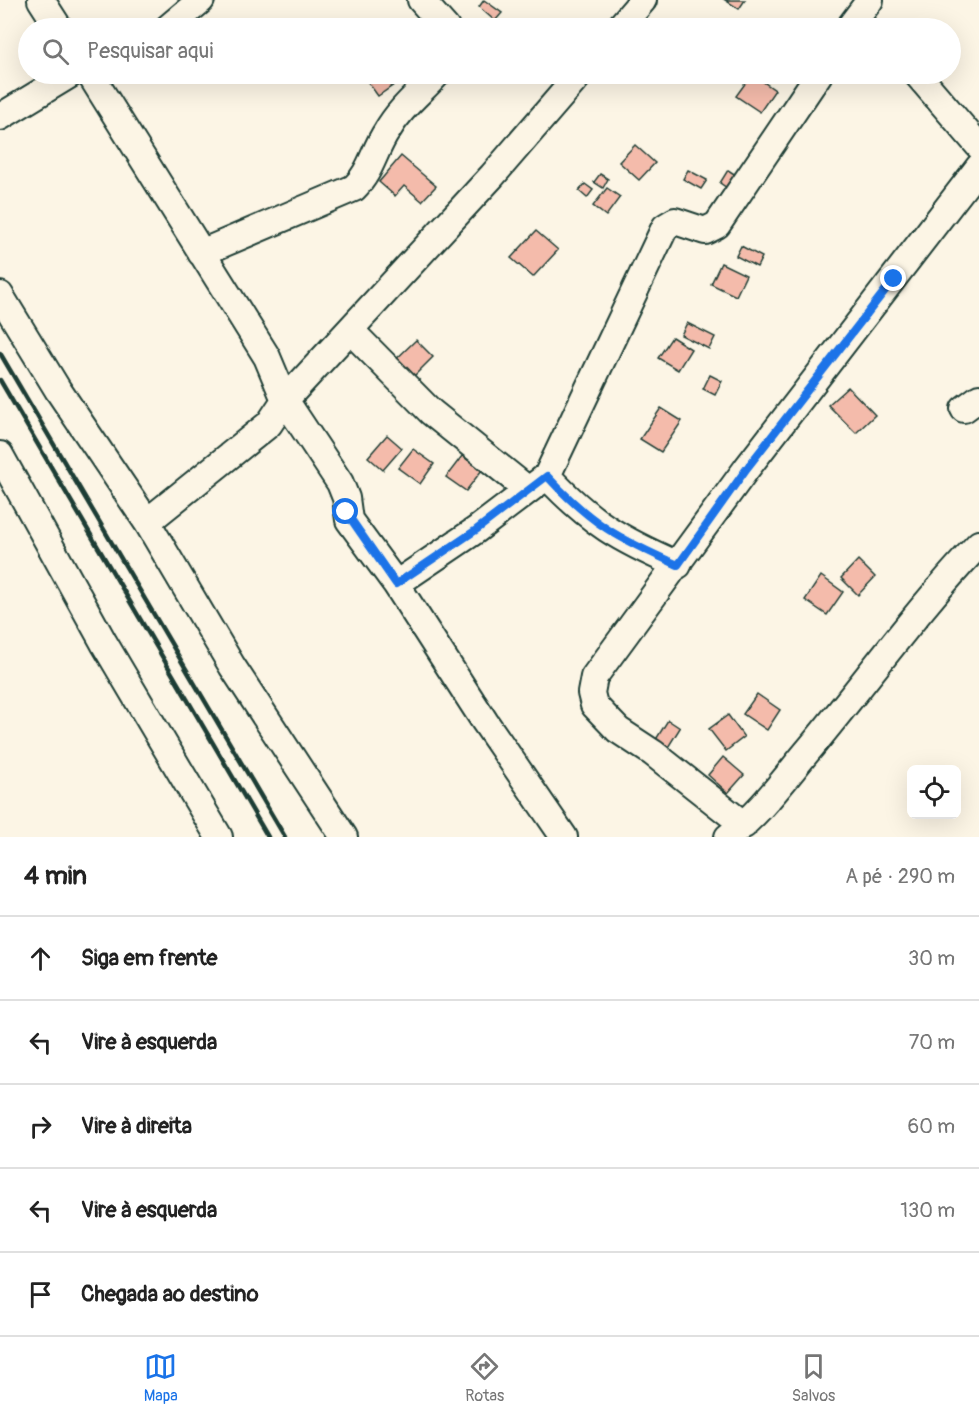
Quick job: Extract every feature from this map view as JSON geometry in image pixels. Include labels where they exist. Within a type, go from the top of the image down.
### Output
[{"type":"street","points":[[41,0],[53,18]]},
{"type":"street","points":[[180,18],[201,0]]},
{"type":"street","points":[[421,0],[437,18]]},
{"type":"street","points":[[628,18],[643,0]]},
{"type":"street","points":[[0,117],[54,84]]},
{"type":"street","points":[[105,84],[201,253],[267,357],[285,400],[340,483],[346,498],[349,520],[396,584],[564,837]]},
{"type":"street","points":[[201,253],[354,189],[364,178],[385,133],[400,110],[427,84]]},
{"type":"street","points":[[147,522],[269,424],[285,400],[492,176],[571,84]]},
{"type":"street","points":[[396,584],[476,530],[537,483],[665,227],[675,221],[705,231],[717,225],[812,84]]},
{"type":"street","points":[[926,84],[979,146]]},
{"type":"street","points":[[979,167],[747,468],[594,677],[591,693],[598,711],[618,730],[652,753],[736,831],[979,544]]},
{"type":"street","points":[[0,295],[58,390],[147,522],[232,666],[344,837]]},
{"type":"street","points":[[350,330],[431,412],[537,483],[573,504],[603,528],[678,565]]},
{"type":"street","points":[[0,455],[104,643],[219,837]]},
{"type":"building","points":[[484,0],[502,13],[498,18],[492,18],[479,7]]},
{"type":"building","points":[[725,0],[745,0],[739,9]]},
{"type":"building","points":[[369,84],[395,84],[378,96]]},
{"type":"building","points":[[745,84],[766,84],[775,90],[760,112],[736,96]]},
{"type":"building","points":[[635,145],[655,163],[639,180],[619,162]]},
{"type":"building","points":[[401,156],[436,186],[422,201],[404,186],[395,196],[379,182]]},
{"type":"building","points":[[688,170],[707,180],[701,189],[683,179]]},
{"type":"building","points":[[728,170],[739,177],[730,190],[720,183]]},
{"type":"building","points":[[600,174],[608,179],[603,188],[594,182]]},
{"type":"building","points":[[585,184],[593,190],[587,198],[579,191]]},
{"type":"building","points":[[607,188],[620,197],[606,216],[593,206]]},
{"type":"building","points":[[536,231],[558,250],[533,277],[511,258]]},
{"type":"building","points":[[741,246],[762,257],[757,267],[736,256]]},
{"type":"building","points":[[721,263],[746,275],[736,296],[711,284]]},
{"type":"building","points":[[687,323],[715,337],[709,349],[681,335]]},
{"type":"building","points":[[672,337],[691,349],[678,370],[658,358]]},
{"type":"building","points":[[416,340],[433,357],[407,383],[390,365]]},
{"type":"building","points":[[710,375],[722,381],[715,395],[703,389]]},
{"type":"building","points":[[848,387],[875,415],[856,433],[828,405]]},
{"type":"building","points":[[661,408],[682,421],[661,452],[640,439]]},
{"type":"building","points":[[387,435],[402,448],[383,470],[368,457]]},
{"type":"building","points":[[413,449],[434,464],[420,484],[398,468]]},
{"type":"building","points":[[462,456],[482,470],[466,491],[446,477]]},
{"type":"building","points":[[858,560],[875,577],[858,595],[841,578]]},
{"type":"building","points":[[821,576],[843,592],[827,615],[805,600]]},
{"type":"building","points":[[757,694],[780,710],[767,730],[743,714]]},
{"type":"building","points":[[728,715],[744,737],[726,751],[709,729]]},
{"type":"building","points":[[668,720],[680,728],[667,749],[655,741]]},
{"type":"building","points":[[723,757],[744,775],[728,793],[708,775]]},
{"type":"railway","points":[[0,353],[285,837]]},
{"type":"railway","points":[[0,380],[268,837]]},
{"type":"route","points":[[346,512],[349,520],[396,584],[476,530],[547,476],[573,504],[603,528],[623,540],[678,565],[747,468],[894,279]]}]
